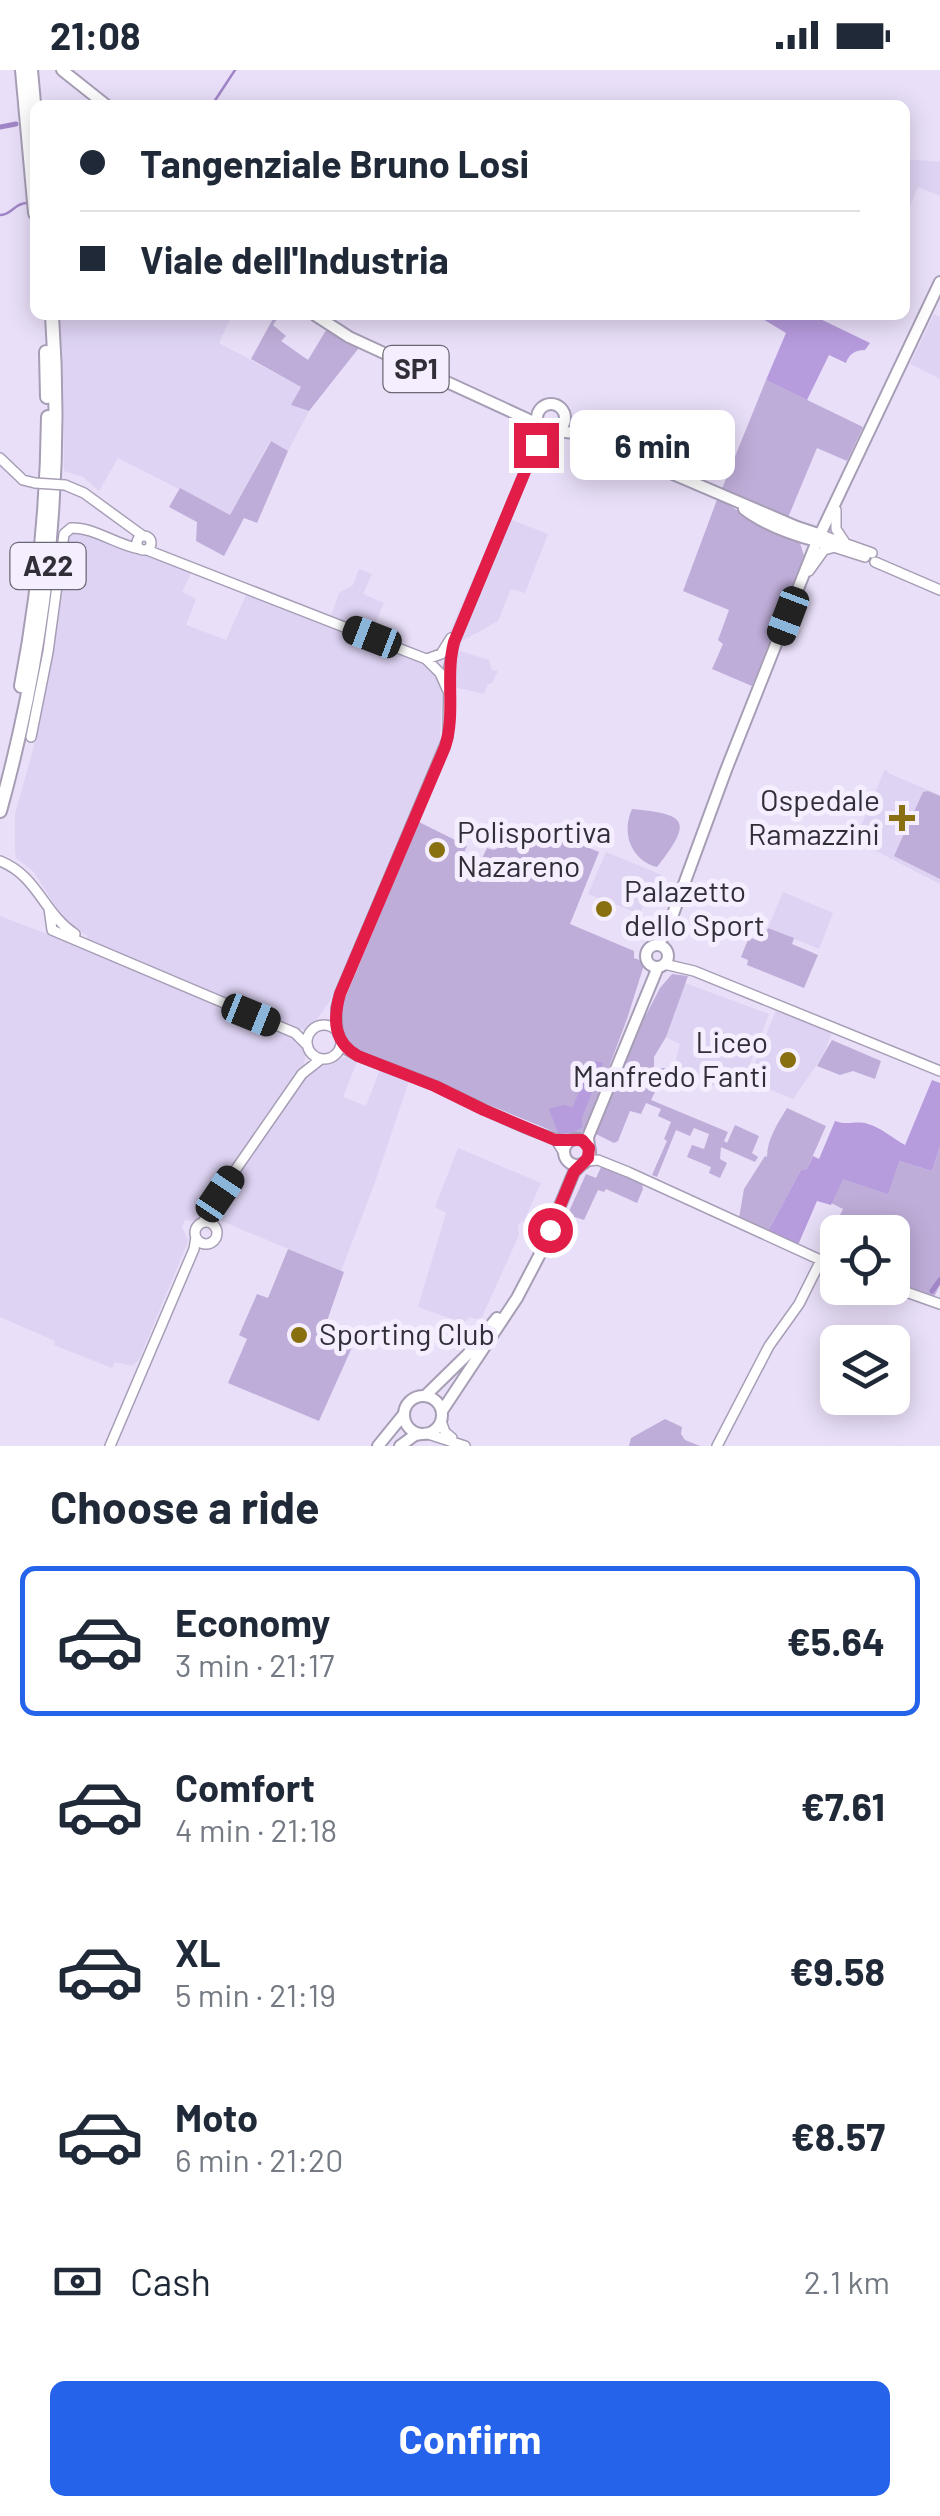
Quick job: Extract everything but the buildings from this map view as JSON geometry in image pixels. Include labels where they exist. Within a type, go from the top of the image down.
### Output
[{"type":"highway","points":[[22,70],[30,158]]},
{"type":"highway","points":[[31,70],[34,100]]},
{"type":"highway","name":"A22","points":[[0,778],[27,656],[42,543],[48,405],[44,320]]},
{"type":"highway","name":"A22","points":[[0,812],[32,678],[51,544],[56,433],[52,320]]},
{"type":"main road","points":[[62,70],[100,100]]},
{"type":"main road","points":[[400,1446],[415,1435],[434,1430],[517,1298],[574,1172],[589,1157],[588,1137],[660,958],[726,770],[839,495],[940,282]]},
{"type":"main road","points":[[820,539],[940,292]]},
{"type":"main road","name":"SP1","points":[[322,320],[348,337],[538,425]]},
{"type":"main road","points":[[521,416],[554,405],[561,409],[564,422],[576,434]]},
{"type":"main road","points":[[539,410],[538,425],[553,432],[576,434],[820,539]]},
{"type":"main road","points":[[553,432],[564,422]]},
{"type":"main road","points":[[804,534],[818,528],[839,495]]},
{"type":"main road","points":[[804,534],[806,573]]},
{"type":"main road","points":[[378,1446],[412,1400],[426,1396],[482,1338],[517,1290],[569,1177],[566,1145],[586,1131],[660,958]]},
{"type":"main road","points":[[574,1140],[585,1142],[589,1157]]},
{"type":"main road","points":[[565,1157],[572,1164],[589,1157]]},
{"type":"main road","points":[[426,1396],[436,1401],[441,1416]]},
{"type":"main road","points":[[404,1413],[412,1429],[425,1433]]},
{"type":"street","points":[[295,1033],[327,1022],[336,1008],[445,747],[450,731],[449,667],[454,642],[536,445],[538,425]]},
{"type":"street","points":[[536,445],[553,432]]},
{"type":"street","points":[[0,458],[20,477],[35,483],[78,488],[163,554],[449,667]]},
{"type":"street","points":[[836,510],[836,529],[842,545]]},
{"type":"street","points":[[31,736],[48,652],[64,534],[70,528],[80,528],[124,546],[142,541]]},
{"type":"street","points":[[820,539],[874,558],[940,590]]},
{"type":"street","points":[[806,573],[826,548],[842,545]]},
{"type":"street","points":[[431,661],[443,652],[464,614]]},
{"type":"street","points":[[431,661],[450,694]]},
{"type":"street","points":[[0,861],[30,880],[58,921],[86,944]]},
{"type":"street","points":[[49,908],[52,930],[295,1033],[308,1048],[326,1058],[358,1056]]},
{"type":"street","points":[[660,958],[940,1070]]},
{"type":"street","points":[[302,1074],[338,1051],[336,1008]]},
{"type":"street","points":[[321,1025],[331,1027],[347,1050],[358,1056],[556,1140],[574,1140]]},
{"type":"street","points":[[110,1446],[198,1243],[196,1228],[209,1219],[227,1183],[302,1074],[310,1031]]},
{"type":"street","points":[[556,1140],[565,1157]]},
{"type":"street","points":[[589,1157],[677,1192],[818,1258],[799,1304],[768,1346],[717,1446]]},
{"type":"street","points":[[198,1243],[211,1243],[217,1237],[217,1228],[209,1219]]},
{"type":"street","points":[[910,1293],[940,1304]]},
{"type":"street","points":[[441,1416],[445,1432],[462,1444]]},
{"type":"street","points":[[425,1433],[462,1444]]},
{"type":"shaded area","points":[[910,159],[940,162],[940,196],[918,187],[910,207]]},
{"type":"shaded area","points":[[934,314],[940,317],[940,379],[910,364]]},
{"type":"shaded area","points":[[60,320],[230,320],[219,343],[301,387],[291,405],[309,411],[288,451],[270,441],[230,515],[118,458],[99,491],[83,477],[64,471]]},
{"type":"shaded area","points":[[272,320],[276,320],[273,325],[286,336],[281,341],[308,360],[328,327],[362,344],[309,411],[291,405],[301,387],[251,359]]},
{"type":"shaded area","points":[[764,320],[822,320],[870,343],[846,363],[829,355],[807,400],[766,380],[786,333]]},
{"type":"shaded area","points":[[766,380],[863,427],[847,461],[817,448],[787,520],[721,491]]},
{"type":"shaded area","points":[[271,441],[288,451],[257,523],[244,518],[224,556],[196,541],[197,522],[169,507],[180,488],[230,515]]},
{"type":"shaded area","points":[[718,497],[751,520],[790,536],[800,543],[804,556],[752,686],[712,669],[723,644],[718,640],[729,610],[683,591]]},
{"type":"shaded area","points":[[504,517],[548,534],[525,593],[511,589],[498,621],[462,641],[460,649],[445,643]]},
{"type":"shaded area","points":[[78,531],[174,566],[179,557],[195,565],[182,592],[196,599],[186,625],[226,640],[247,593],[423,662],[434,671],[442,694],[440,740],[339,988],[313,1025],[299,1029],[296,1037],[305,1048],[304,1064],[201,1218],[185,1220],[182,1227],[187,1244],[139,1360],[132,1366],[115,1362],[112,1368],[54,1345],[55,1341],[0,1317],[0,916],[81,947],[88,936],[65,922],[34,872],[16,858],[15,850],[15,814],[34,746],[57,619],[65,538]]},
{"type":"shaded area","points":[[359,569],[372,574],[363,594],[384,603],[372,631],[331,616],[339,593],[353,585]]},
{"type":"shaded area","points":[[460,651],[489,660],[492,670],[498,671],[484,694],[454,687],[455,655]]},
{"type":"shaded area","name":"Ospedale Ramazzini","points":[[885,769],[940,795],[940,884],[855,840]]},
{"type":"shaded area","points":[[923,792],[940,796],[940,879],[894,856]]},
{"type":"shaded area","points":[[632,809],[665,814],[679,823],[676,840],[657,867],[641,858],[631,844],[628,827]]},
{"type":"shaded area","points":[[419,822],[467,846],[455,872],[472,879],[487,848],[494,850],[509,842],[522,845],[533,836],[555,841],[559,836],[599,852],[570,924],[634,951],[634,958],[644,965],[586,1129],[576,1136],[567,1137],[351,1048],[345,1039],[340,1010]]},
{"type":"shaded area","points":[[606,852],[662,875],[640,914],[588,894]]},
{"type":"shaded area","points":[[783,892],[833,913],[819,949],[768,928]]},
{"type":"shaded area","points":[[768,928],[794,938],[792,944],[818,955],[804,988],[747,965],[748,960],[741,957],[749,937],[762,942]]},
{"type":"shaded area","points":[[672,974],[688,976],[666,1037],[654,1057],[654,1068],[667,1068],[651,1100],[728,1132],[724,1141],[727,1143],[735,1125],[759,1136],[752,1153],[758,1157],[755,1162],[721,1147],[720,1159],[727,1163],[720,1178],[709,1173],[711,1167],[687,1157],[692,1145],[704,1149],[709,1134],[694,1128],[690,1136],[676,1130],[657,1177],[652,1175],[671,1122],[658,1116],[661,1109],[646,1103],[641,1114],[630,1111],[618,1141],[614,1143],[594,1133],[639,1017],[646,1015]]},
{"type":"shaded area","points":[[685,983],[769,1014],[742,1085],[735,1092],[674,1067],[680,1044],[666,1037]]},
{"type":"shaded area","name":"Liceo Manfredo Fanti","points":[[776,1010],[832,1032],[824,1054],[793,1099],[748,1081]]},
{"type":"shaded area","points":[[832,1040],[881,1061],[875,1079],[853,1071],[840,1075],[817,1066]]},
{"type":"shaded area","points":[[346,1057],[358,1059],[343,1097],[366,1106],[381,1067],[410,1078],[341,1271],[212,1217],[223,1195],[307,1074],[324,1063]]},
{"type":"shaded area","points":[[595,1061],[603,1063],[582,1127],[573,1133],[558,1133],[549,1109],[573,1107]]},
{"type":"shaded area","points":[[932,1080],[940,1083],[940,1146],[932,1171],[899,1161],[888,1194],[843,1179],[831,1205],[817,1201],[798,1245],[768,1231],[801,1170],[807,1169],[813,1156],[819,1159],[835,1121],[868,1124],[905,1145]]},
{"type":"shaded area","points":[[787,1108],[826,1126],[807,1169],[801,1170],[768,1231],[739,1218],[744,1189],[767,1157],[771,1138]]},
{"type":"shaded area","points":[[940,1146],[940,1285],[934,1297],[910,1289],[910,1215],[840,1215],[843,1209],[831,1203],[842,1178],[899,1161],[932,1171]]},
{"type":"shaded area","points":[[458,1148],[541,1183],[524,1221],[518,1224],[519,1235],[482,1317],[469,1317],[464,1323],[418,1307],[446,1213],[435,1207]]},
{"type":"shaded area","points":[[602,1165],[642,1184],[637,1203],[606,1189],[598,1190],[584,1220],[575,1217],[565,1237],[561,1229],[586,1174],[596,1178]]},
{"type":"shaded area","name":"Sporting Club","points":[[288,1249],[344,1272],[327,1321],[358,1334],[319,1421],[228,1383],[247,1339],[239,1335],[257,1294],[268,1298]]},
{"type":"shaded area","points":[[665,1419],[682,1427],[685,1440],[700,1446],[629,1446],[631,1438]]},
{"type":"waterway","points":[[215,100],[235,70]]},
{"type":"waterway","points":[[0,127],[16,124]]},
{"type":"waterway","points":[[0,215],[27,203]]},
{"type":"waterway","points":[[932,1291],[940,1280]]},
{"type":"place","name":"Ospedale Ramazzini","points":[[902,818]]},
{"type":"place","name":"Polisportiva Nazareno","points":[[437,850]]},
{"type":"place","name":"Palazetto dello Sport","points":[[604,909]]},
{"type":"place","name":"Liceo Manfredo Fanti","points":[[788,1060]]},
{"type":"place","name":"Sporting Club","points":[[299,1335]]},
{"type":"route","points":[[536,445],[454,642],[449,667],[450,725],[445,747],[340,994],[336,1019],[341,1042],[358,1056],[555,1140],[585,1142],[590,1153],[574,1172],[550,1230]]}]
